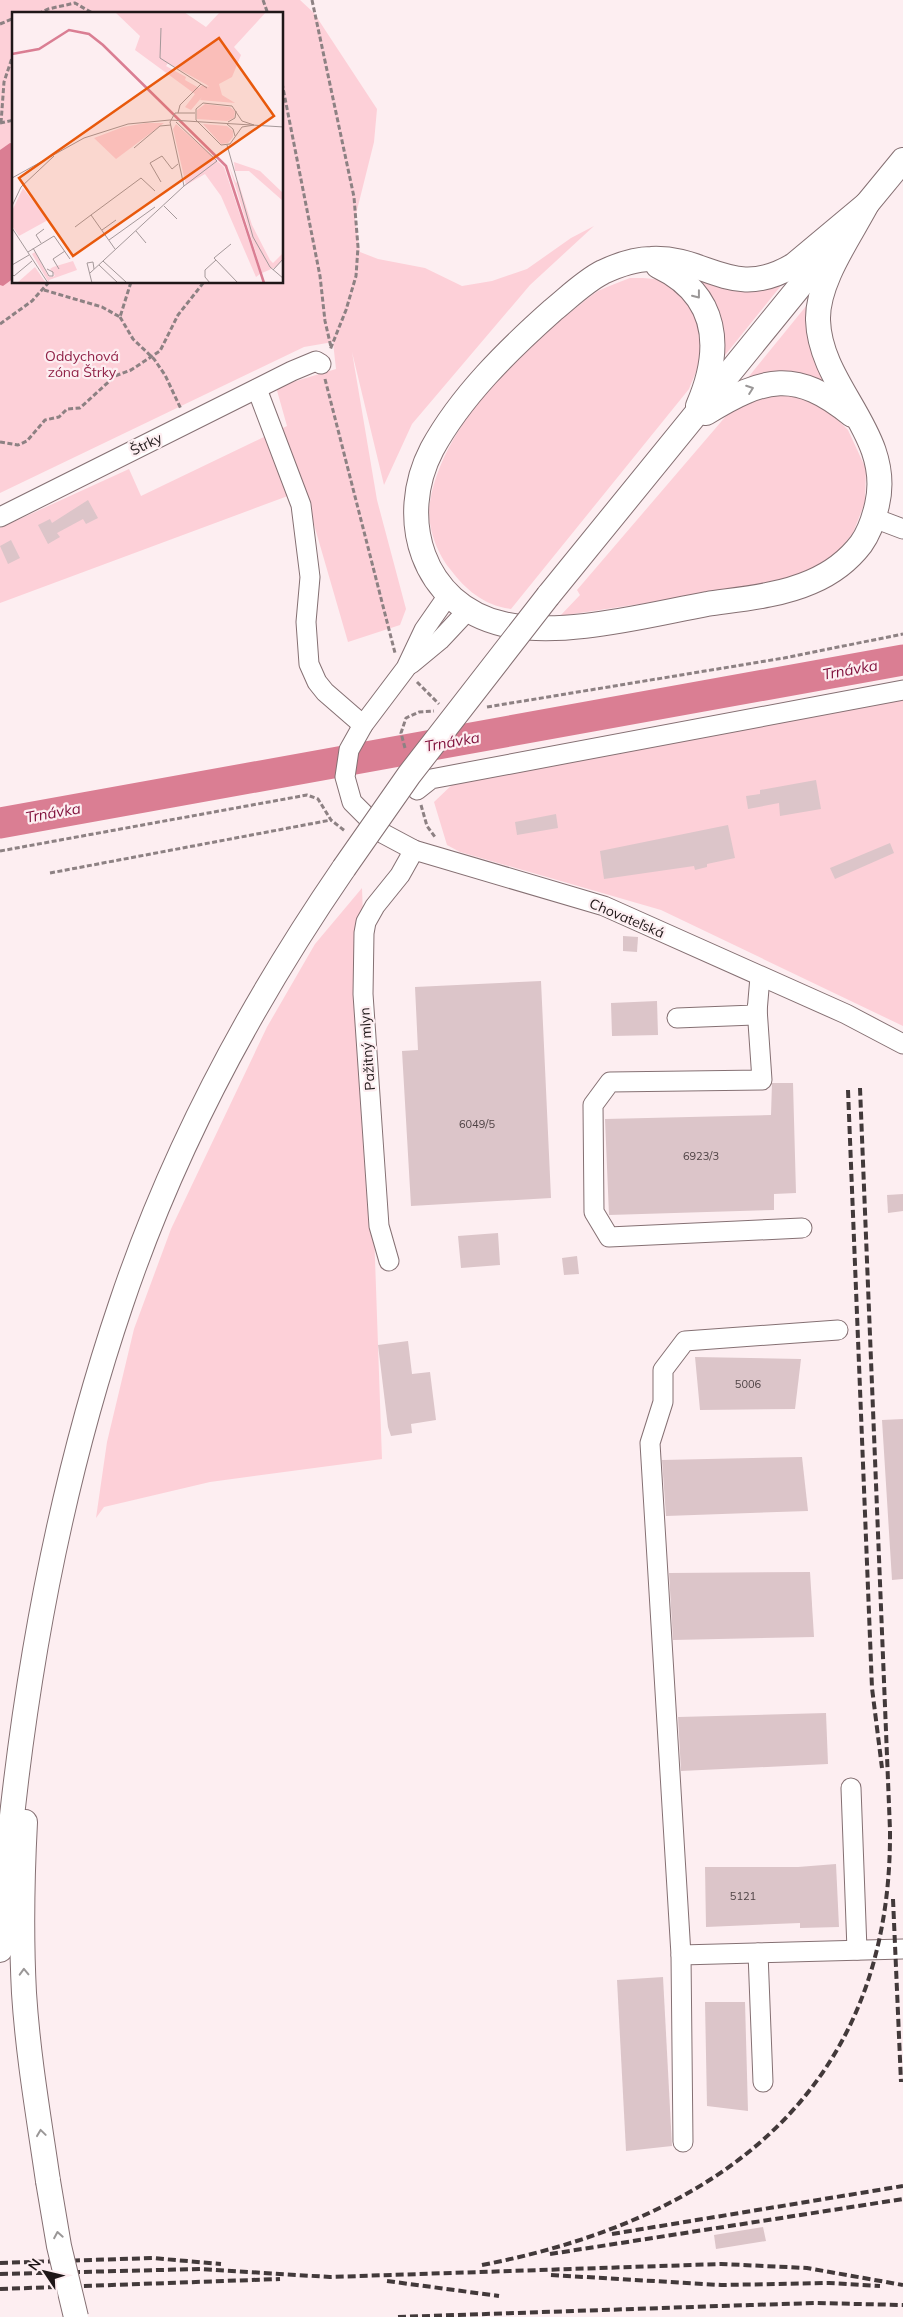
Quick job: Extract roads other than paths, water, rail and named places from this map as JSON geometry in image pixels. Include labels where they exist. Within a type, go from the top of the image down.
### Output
[{"type":"main road","points":[[0,1950],[15,1777],[58,1526],[95,1384],[122,1301],[172,1176],[228,1058],[272,979],[344,868],[421,760],[548,596],[692,422],[903,160]]},
{"type":"main road","points":[[867,204],[826,282],[818,314],[820,339],[824,356],[870,440],[879,475],[880,491],[874,518],[862,543],[841,565],[810,583],[772,593],[593,624],[551,628],[508,625],[489,620],[448,594],[428,565],[419,544],[415,526],[415,498],[420,476],[433,448],[453,417],[488,374],[525,335],[578,288],[603,272],[628,262],[652,259],[681,263],[726,278],[744,279],[768,276],[794,265],[867,204]]},
{"type":"main road","points":[[642,260],[668,271],[687,283],[703,302],[710,319],[712,343],[710,362],[704,391],[692,422]]},
{"type":"main road","points":[[692,422],[749,389],[785,383],[803,385],[820,393],[861,422]]},
{"type":"main road","points":[[30,1690],[21,1916],[26,2013],[48,2181],[59,2246],[76,2317]]},
{"type":"street","name":"Štrky","points":[[0,517],[292,372],[316,361],[321,364]]},
{"type":"street","points":[[257,389],[301,504],[310,577],[306,622],[309,664],[317,682],[325,692],[363,725],[406,669],[440,640],[469,609]]},
{"type":"street","points":[[874,518],[903,529]]},
{"type":"street","points":[[406,669],[424,630],[448,594]]},
{"type":"street","points":[[417,790],[431,779],[903,690]]},
{"type":"street","name":"Chovateľská","points":[[363,725],[353,741],[345,767],[347,787],[352,802],[384,834],[414,850],[604,906],[760,977],[843,1023],[903,1044]]},
{"type":"street","name":"Pažitný mlyn","points":[[389,1261],[379,1226],[363,994],[364,933],[366,922],[375,906],[400,875],[414,850]]},
{"type":"street","points":[[760,977],[757,1008],[762,1080],[610,1082],[593,1105],[594,1212],[609,1236],[802,1228]]},
{"type":"street","points":[[677,1018],[754,1015],[757,1008]]},
{"type":"street","points":[[683,2142],[681,1955],[650,1443],[663,1402],[663,1370],[685,1341],[838,1330]]},
{"type":"street","points":[[851,1788],[857,1950]]},
{"type":"street","points":[[681,1955],[903,1949]]},
{"type":"street","points":[[758,1953],[762,2082]]},
{"type":"waterway","name":"Trnávka","points":[[0,823],[903,660]]},
{"type":"railway","points":[[482,2265],[568,2244],[646,2214],[716,2176],[776,2128],[825,2070],[861,2001],[883,1921],[890,1830],[860,1088]]},
{"type":"railway","points":[[848,1090],[872,1688],[882,1768]]},
{"type":"railway","points":[[893,1899],[901,2082]]},
{"type":"railway","points":[[612,2234],[903,2186]]},
{"type":"railway","points":[[550,2254],[903,2199]]},
{"type":"railway","points":[[0,2263],[152,2258],[221,2264]]},
{"type":"railway","points":[[0,2274],[200,2269],[330,2277],[721,2264],[807,2268],[903,2285]]},
{"type":"railway","points":[[551,2275],[721,2285],[829,2283],[880,2286]]},
{"type":"railway","points":[[0,2289],[280,2279]]},
{"type":"railway","points":[[387,2281],[499,2296]]},
{"type":"railway","points":[[398,2317],[815,2303],[903,2305]]},
{"type":"park label","name":"Oddychová zóna Štrky","points":[[82,364]]}]
